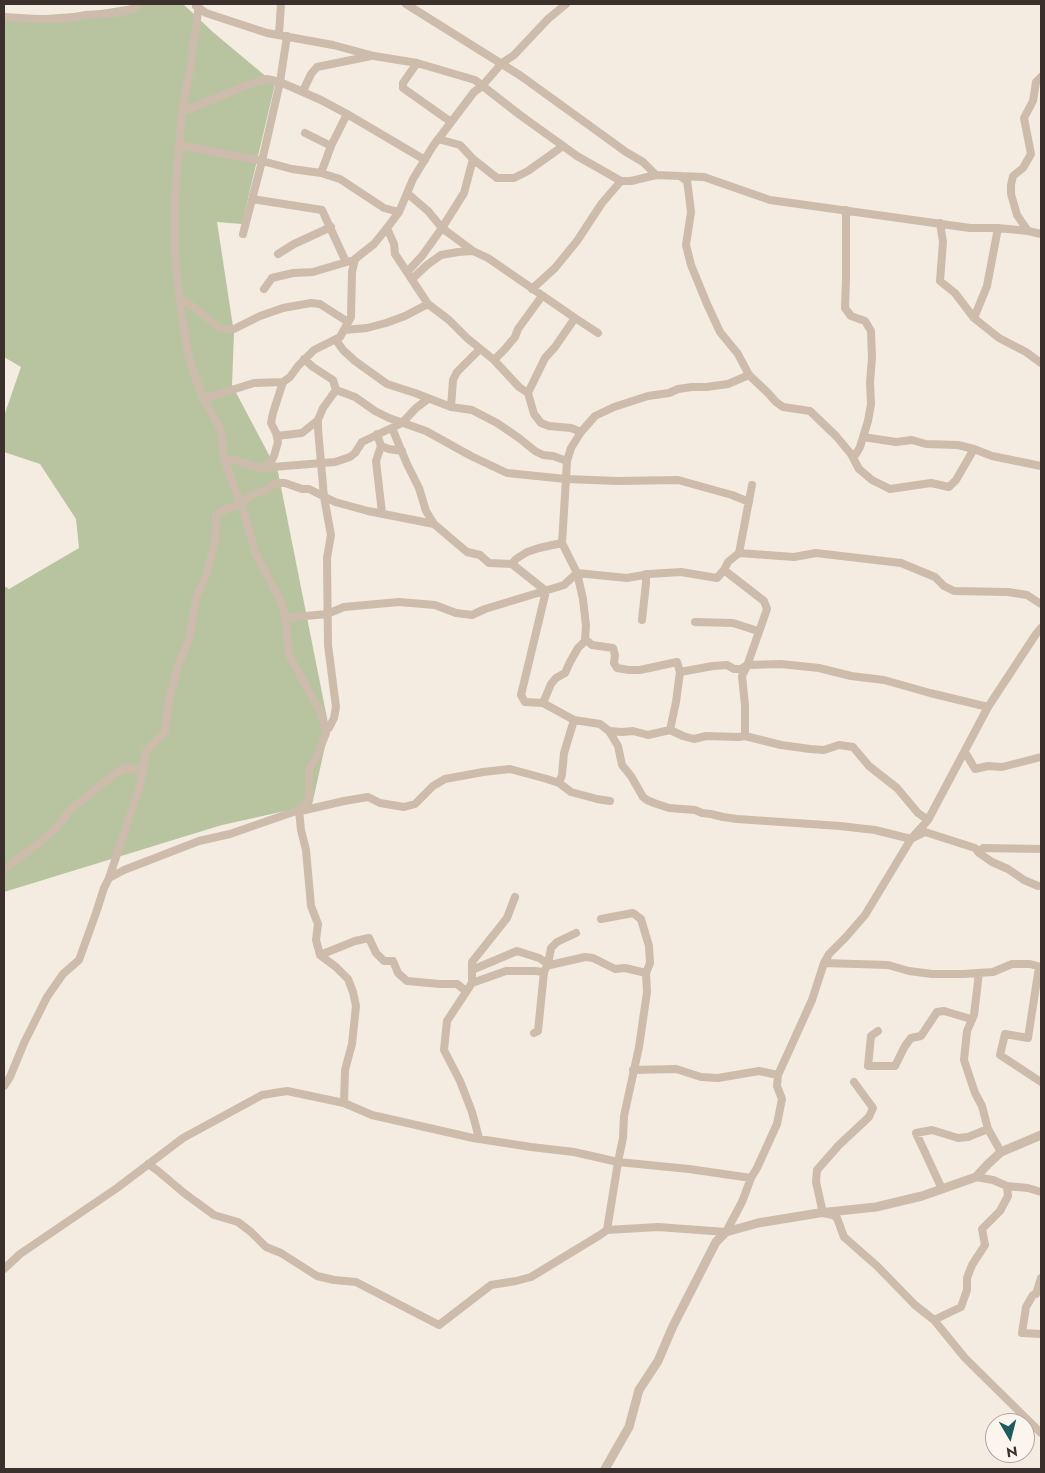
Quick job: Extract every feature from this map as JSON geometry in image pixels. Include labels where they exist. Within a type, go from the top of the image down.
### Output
[{"type":"street","points":[[4,16],[64,20],[116,13],[133,9],[139,4]]},
{"type":"street","points":[[243,234],[280,82],[283,35],[281,4]]},
{"type":"street","points":[[406,4],[502,63],[642,162],[656,176]]},
{"type":"street","points":[[264,289],[272,278],[293,273],[312,272],[355,259],[374,244],[399,212],[413,179],[438,139],[474,92],[482,86],[502,63],[514,55],[548,19],[566,4]]},
{"type":"street","points":[[197,5],[206,13],[267,32],[333,45],[374,56],[417,63],[475,80],[577,156],[621,181],[632,181],[656,176],[704,177],[770,200],[970,228],[998,228],[1041,234]]},
{"type":"street","points":[[197,5],[191,63],[182,112],[175,206],[175,254],[179,298],[189,358],[203,399],[221,430],[224,459],[255,552],[282,604],[289,656],[321,713],[326,733],[317,756],[309,769],[309,798],[299,810],[307,858],[311,906],[318,924],[316,940],[320,955],[348,979],[356,1006],[352,1044],[345,1070],[344,1103]]},
{"type":"street","points":[[303,91],[311,74],[317,67],[374,56]]},
{"type":"street","points":[[417,63],[403,84],[404,88],[451,122]]},
{"type":"street","points":[[1028,231],[1016,215],[1011,194],[1011,184],[1013,176],[1022,168],[1031,154],[1024,118],[1033,101],[1036,82],[1041,77]]},
{"type":"street","points":[[182,112],[267,79],[303,91],[425,160]]},
{"type":"street","points":[[320,173],[346,114]]},
{"type":"street","points":[[305,133],[331,146]]},
{"type":"street","points":[[438,139],[460,145],[472,158],[497,178],[514,178],[528,171],[563,146]]},
{"type":"street","points":[[179,145],[262,161],[292,169],[320,173],[340,179],[384,208],[399,212]]},
{"type":"street","points":[[410,275],[464,193],[472,158]]},
{"type":"street","points":[[680,176],[687,181],[691,212],[686,245],[691,265],[716,325],[738,354],[749,376],[776,402],[783,407],[810,411],[836,436],[851,454],[859,469],[872,480],[890,489],[931,483],[949,487],[956,480],[974,450]]},
{"type":"street","points":[[532,289],[577,241],[602,203],[621,181]]},
{"type":"street","points":[[408,193],[442,228],[473,251],[488,258],[598,333]]},
{"type":"street","points":[[252,199],[322,210],[346,262]]},
{"type":"street","points":[[846,210],[845,308],[851,316],[865,321],[871,331],[872,358],[871,404],[863,437],[856,454],[851,454]]},
{"type":"street","points":[[940,223],[943,242],[940,281],[955,294],[974,318],[999,338],[1026,352],[1041,363]]},
{"type":"street","points":[[278,254],[294,244],[331,227]]},
{"type":"street","points":[[387,228],[394,244],[395,254],[428,304],[494,360],[528,393],[534,414],[541,423],[549,426],[571,428],[581,432]]},
{"type":"street","points":[[974,318],[987,286],[998,228]]},
{"type":"street","points":[[410,275],[441,255],[473,251]]},
{"type":"street","points":[[203,399],[254,384],[283,382],[290,377],[314,350],[340,337],[350,317],[352,272],[355,259]]},
{"type":"street","points":[[494,360],[506,350],[515,338],[518,330],[542,296]]},
{"type":"street","points":[[179,298],[191,305],[218,327],[226,329],[234,329],[282,308],[311,303],[320,304],[346,326],[367,328],[405,316],[428,304]]},
{"type":"street","points":[[528,393],[545,358],[575,318]]},
{"type":"street","points":[[336,340],[354,361],[387,384],[451,407],[472,410],[497,423],[543,455],[567,461]]},
{"type":"street","points":[[451,407],[453,380],[457,372],[480,349]]},
{"type":"street","points":[[304,359],[333,380],[336,390]]},
{"type":"street","points":[[670,730],[680,672],[677,662],[640,670],[617,668],[614,663],[615,655],[613,648],[592,644],[584,638],[586,626],[583,599],[577,573],[562,543],[567,461],[571,448],[581,432],[595,416],[614,407],[678,389],[728,384],[749,376]]},
{"type":"street","points":[[260,468],[270,464],[278,442],[271,423],[283,382]]},
{"type":"street","points":[[329,728],[334,718],[336,707],[328,645],[327,614],[327,558],[331,535],[324,497],[318,420],[323,408],[336,390]]},
{"type":"street","points":[[336,390],[355,397],[375,411],[426,431],[507,473],[566,479],[618,481],[678,480],[732,495],[749,502]]},
{"type":"street","points":[[224,459],[235,460],[260,468],[335,462],[350,458],[356,453],[362,442],[402,423],[416,408],[428,399]]},
{"type":"street","points":[[276,436],[302,433],[318,420]]},
{"type":"street","points":[[392,428],[420,488],[426,511],[434,524],[467,552],[480,555],[489,562],[512,564],[546,591]]},
{"type":"street","points":[[377,434],[381,446],[376,461],[382,513]]},
{"type":"street","points":[[863,437],[896,442],[912,440],[926,444],[958,445],[992,456],[1041,466]]},
{"type":"street","points":[[381,446],[389,450],[402,451]]},
{"type":"street","points":[[4,1086],[10,1078],[24,1043],[47,997],[63,974],[79,960],[136,802],[144,770],[146,751],[165,732],[168,704],[178,666],[189,638],[196,599],[206,575],[215,543],[216,514],[275,484],[285,483],[302,489],[309,489],[335,502],[368,511],[434,524]]},
{"type":"street","points":[[285,618],[327,614],[344,607],[399,602],[436,605],[456,613],[472,615],[564,585],[577,573],[627,578],[646,574],[681,572],[717,578],[728,562],[739,553],[752,485]]},
{"type":"street","points":[[512,564],[516,559],[533,550],[562,543]]},
{"type":"street","points":[[739,553],[794,557],[816,553],[901,563],[935,577],[944,586],[954,591],[1008,592],[1027,595],[1041,604]]},
{"type":"street","points":[[724,570],[764,602],[767,610],[742,676],[745,705],[745,736]]},
{"type":"street","points":[[642,620],[646,574]]},
{"type":"street","points":[[546,591],[521,695],[525,702],[543,702],[555,711],[574,720],[600,724],[608,731],[618,746],[622,766],[632,776],[647,800],[669,808],[695,810],[737,819],[875,830],[911,839],[925,832],[975,848],[979,853],[1024,880],[1041,886]]},
{"type":"street","points":[[695,622],[733,624],[758,631]]},
{"type":"street","points":[[605,1469],[629,1427],[639,1390],[658,1362],[673,1326],[716,1242],[726,1232],[742,1202],[751,1178],[777,1124],[782,1099],[776,1086],[778,1075],[812,1000],[829,954],[865,915],[911,839],[928,820],[988,707],[1041,628]]},
{"type":"street","points":[[543,702],[551,684],[556,678],[565,673],[578,648],[586,640]]},
{"type":"street","points":[[680,672],[727,665],[734,670],[741,669],[747,665],[782,664],[818,668],[851,676],[884,680],[988,707]]},
{"type":"street","points":[[559,783],[562,776],[564,753],[574,720]]},
{"type":"street","points":[[608,731],[633,731],[648,735],[670,730],[694,739],[706,736],[745,736],[781,745],[810,749],[824,750],[839,745],[853,747],[869,766],[897,788],[918,813],[928,820]]},
{"type":"street","points":[[965,752],[975,770],[988,766],[1002,767],[1041,757]]},
{"type":"street","points":[[4,868],[39,843],[56,828],[71,809],[116,773],[125,768],[144,770]]},
{"type":"street","points":[[109,878],[124,870],[199,841],[230,834],[299,810],[302,811],[368,797],[380,803],[404,807],[415,804],[433,786],[445,779],[483,772],[510,769],[559,783],[571,792],[610,801]]},
{"type":"street","points":[[979,853],[984,848],[1041,849]]},
{"type":"street","points":[[472,983],[472,962],[507,918],[515,896]]},
{"type":"street","points":[[601,919],[633,913],[641,919],[650,963],[646,972],[647,992],[639,1047],[624,1116],[623,1138],[606,1230]]},
{"type":"street","points":[[534,1033],[538,1032],[544,972],[548,964],[551,948],[557,942],[576,934]]},
{"type":"street","points":[[320,955],[355,941],[369,938],[376,953],[384,961],[393,960],[398,973],[408,981],[457,984],[466,991]]},
{"type":"street","points":[[472,970],[517,951],[539,958],[550,965],[585,957],[593,958],[614,969],[625,968],[646,972]]},
{"type":"street","points":[[824,964],[888,965],[909,971],[932,974],[993,972],[1012,964],[1030,964],[1040,967],[1028,1038],[1005,1034],[1000,1054],[1041,1082]]},
{"type":"street","points":[[479,1138],[472,1112],[460,1081],[444,1050],[447,1021],[472,983],[506,971],[544,972]]},
{"type":"street","points":[[979,973],[974,1015],[968,1031],[964,1060],[975,1093],[982,1106],[988,1129],[1001,1152]]},
{"type":"street","points":[[878,1032],[871,1036],[868,1066],[895,1066],[911,1038],[920,1036],[937,1012],[944,1011],[971,1019]]},
{"type":"street","points":[[634,1070],[676,1069],[701,1077],[718,1078],[759,1071],[778,1075]]},
{"type":"street","points":[[823,1213],[816,1182],[817,1170],[839,1145],[869,1117],[873,1108],[854,1082]]},
{"type":"street","points":[[4,1269],[20,1254],[116,1188],[183,1138],[262,1095],[287,1091],[344,1103],[372,1114],[479,1138],[574,1152],[618,1162],[689,1168],[751,1178]]},
{"type":"street","points":[[942,1188],[916,1133],[932,1130],[958,1138],[968,1137],[988,1129]]},
{"type":"street","points":[[976,1177],[1001,1152],[1041,1135]]},
{"type":"street","points":[[148,1164],[214,1215],[238,1222],[266,1247],[281,1253],[317,1276],[356,1282],[439,1325],[491,1285],[531,1277],[606,1230],[658,1227],[726,1232],[758,1223],[876,1207],[922,1196],[976,1177],[993,1180],[1007,1186],[1028,1188],[1041,1192]]},
{"type":"street","points":[[934,1320],[961,1307],[967,1290],[967,1278],[985,1245],[982,1228],[1000,1211],[1008,1196],[1007,1186]]},
{"type":"street","points":[[823,1213],[837,1218],[844,1237],[877,1266],[915,1305],[934,1320],[965,1358],[1041,1433]]},
{"type":"street","points":[[1041,1278],[1036,1294],[1033,1295],[1026,1307],[1022,1333],[1041,1334]]},
{"type":"green space","points":[[139,4],[183,4],[214,33],[275,84],[242,224],[217,222],[234,333],[232,385],[278,472],[329,728],[312,805],[222,825],[4,892],[4,586],[9,589],[79,548],[76,519],[40,464],[4,452],[4,416],[21,367],[4,357],[4,15],[32,16],[89,12]]}]
